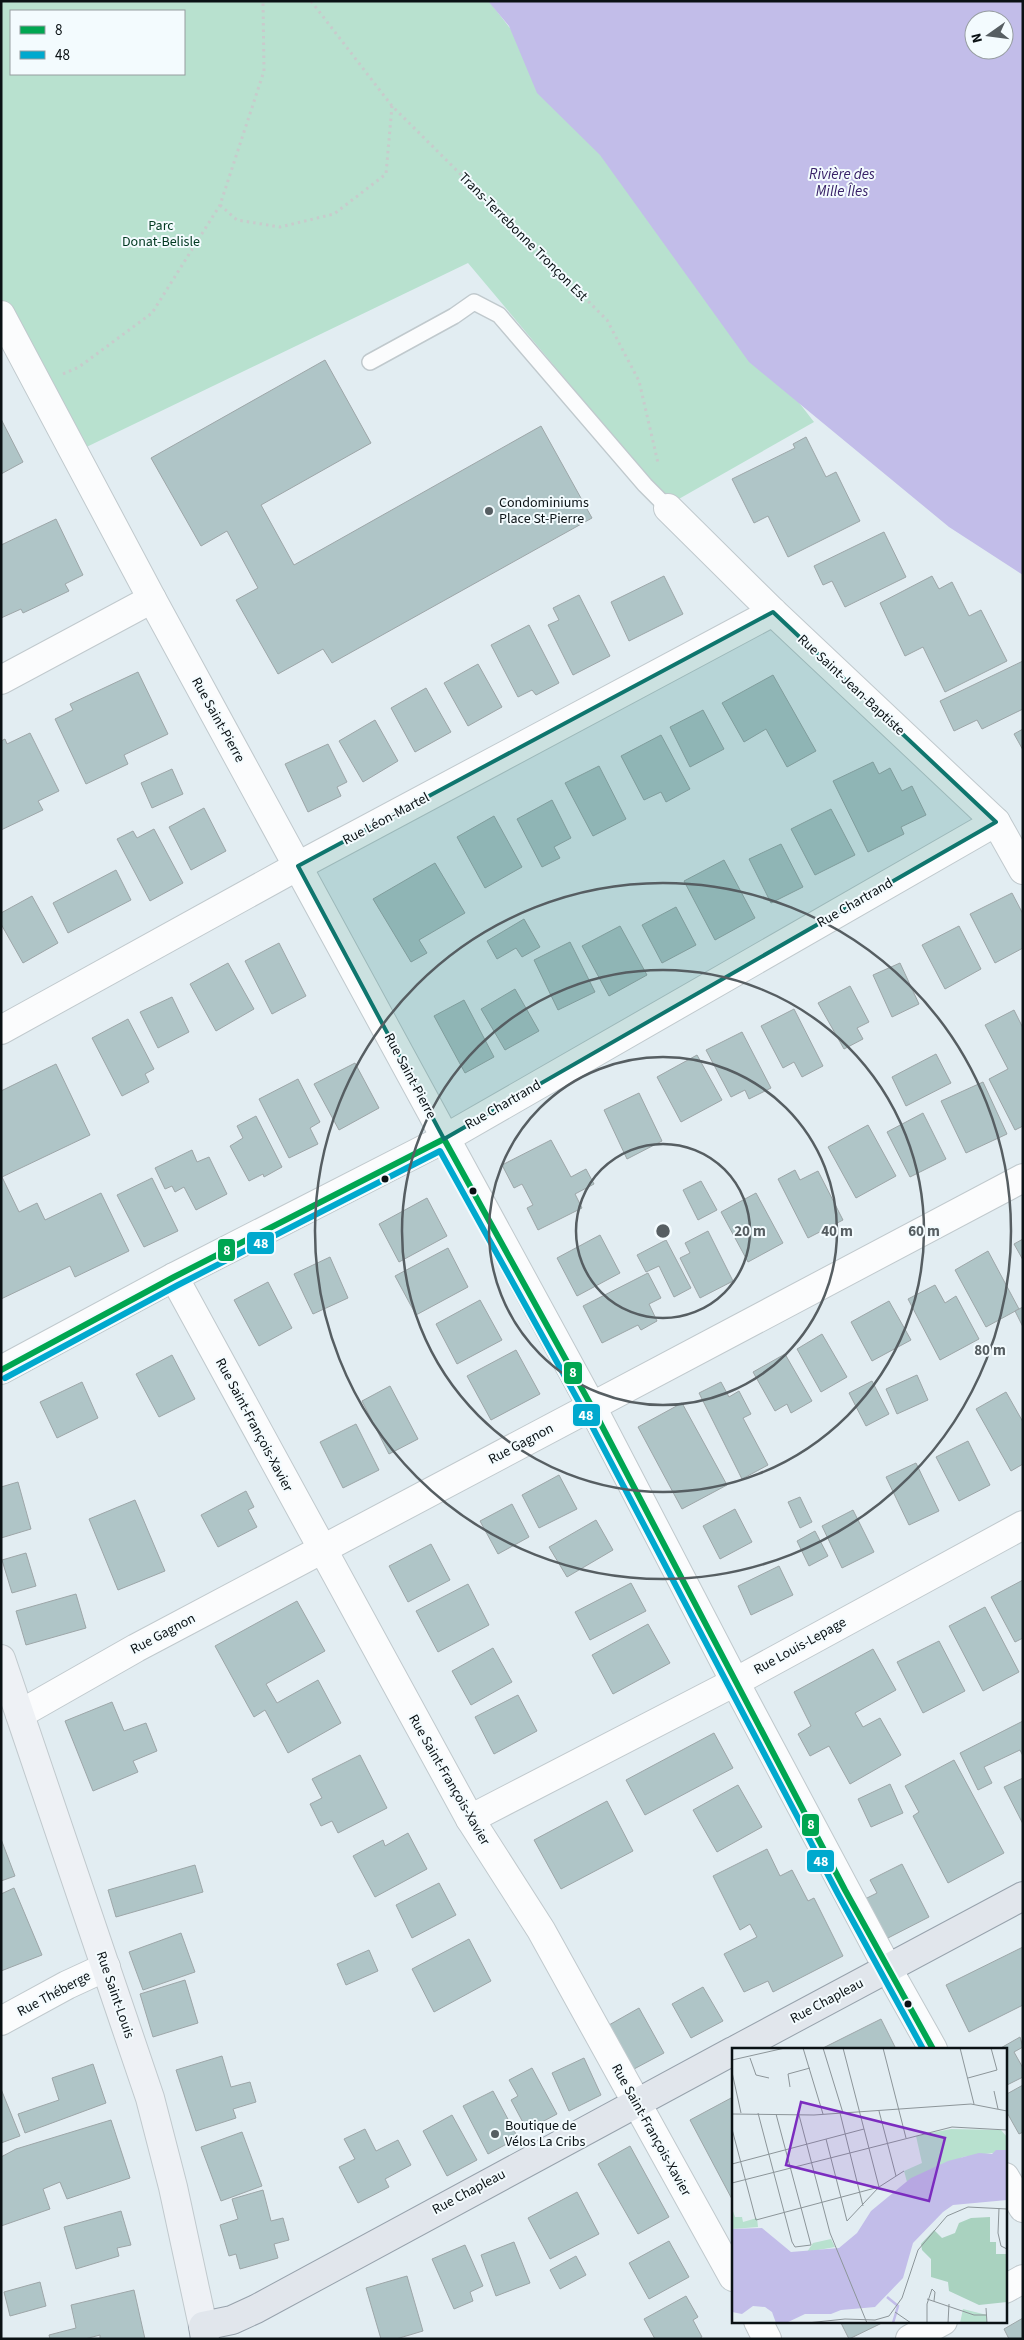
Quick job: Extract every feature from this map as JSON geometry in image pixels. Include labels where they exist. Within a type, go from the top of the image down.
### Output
[{"type":"main road","name":"Rue Saint-Louis","points":[[1,1659],[106,1967],[158,2128],[204,2332]]},
{"type":"main road","name":"Rue Chapleau","points":[[738,2048],[1023,1896]]},
{"type":"main road","name":"Rue Chapleau","points":[[204,2332],[256,2308],[732,2052]]},
{"type":"street","name":"Rue Saint-Pierre","points":[[1,315],[36,384],[444,1139],[592,1407],[735,1682],[888,1969],[932,2048]]},
{"type":"street","name":"Rue Saint-Jean-Baptiste","points":[[668,508],[773,612],[996,822],[1023,870]]},
{"type":"street","points":[[1,680],[152,599]]},
{"type":"street","name":"Rue Léon-Martel","points":[[1,1030],[298,866],[773,612]]},
{"type":"street","points":[[996,822],[1023,836]]},
{"type":"street","name":"Rue Chartrand","points":[[1,1370],[174,1278],[444,1139],[996,822]]},
{"type":"street","name":"Rue Gagnon","points":[[20,1714],[136,1648],[1023,1178]]},
{"type":"street","name":"Rue Saint-François-Xavier","points":[[174,1278],[470,1819],[541,1930],[732,2275]]},
{"type":"street","name":"Rue Louis-Lepage","points":[[470,1819],[735,1682],[1023,1525]]},
{"type":"street","name":"Rue Théberge","points":[[1,2021],[67,1985],[106,1967]]},
{"type":"street","points":[[1006,2179],[1023,2208]]},
{"type":"street","points":[[1006,2288],[1023,2280]]},
{"type":"street","points":[[758,2322],[767,2339]]},
{"type":"street","points":[[910,2339],[941,2322]]},
{"type":"lane","points":[[370,362],[454,316],[474,302],[498,314],[645,485],[668,508]]},
{"type":"path","points":[[36,384],[79,368],[152,313],[220,205],[264,71],[263,1]]},
{"type":"path","name":"Trans-Terrebonne Tronçon Est","points":[[311,1],[392,106],[607,320],[640,381],[668,508]]},
{"type":"path","points":[[220,205],[236,220],[280,227],[334,214],[386,174],[392,106]]},
{"type":"highlighted area","points":[[773,612],[996,822],[444,1139],[298,866]]},
{"type":"green space","name":"Parc Donat-Belisle","points":[[1,1],[489,1],[814,422],[670,504],[468,263],[74,453],[1,299]]},
{"type":"water","name":"Rivière des Mille Îles","points":[[488,1],[1023,1],[1023,575],[949,527],[749,362],[600,155],[537,93],[509,26]]},
{"type":"building","name":"Condominiums Place St-Pierre","points":[[325,360],[371,443],[261,505],[294,565],[541,426],[592,518],[332,663],[323,649],[278,674],[236,600],[258,588],[227,531],[201,546],[151,458]]},
{"type":"building","points":[[1,419],[23,462],[1,474]]},
{"type":"building","points":[[806,437],[826,477],[836,472],[860,521],[788,557],[768,516],[754,523],[732,479],[795,448],[793,444]]},
{"type":"building","points":[[56,519],[83,575],[65,584],[69,591],[23,613],[21,609],[1,618],[1,545]]},
{"type":"building","points":[[884,532],[906,577],[845,607],[832,581],[823,585],[814,566]]},
{"type":"building","points":[[664,576],[683,614],[629,641],[611,602]]},
{"type":"building","points":[[932,576],[939,589],[952,582],[969,616],[981,610],[1007,661],[945,692],[923,647],[905,656],[880,603]]},
{"type":"building","points":[[579,595],[610,656],[573,675],[548,625],[559,620],[553,608]]},
{"type":"building","points":[[529,625],[559,683],[536,695],[532,690],[518,697],[491,645]]},
{"type":"building","points":[[1023,661],[1023,709],[982,729],[977,720],[954,731],[940,701]]},
{"type":"building","points":[[478,664],[502,707],[468,726],[444,683]]},
{"type":"building","points":[[138,672],[168,734],[124,755],[128,764],[86,784],[55,719],[73,710],[70,704]]},
{"type":"building","points":[[773,675],[816,751],[787,767],[766,729],[744,742],[722,703]]},
{"type":"building","points":[[426,688],[451,732],[415,752],[391,708]]},
{"type":"building","points":[[703,710],[724,749],[690,767],[670,727]]},
{"type":"building","points":[[375,720],[398,761],[363,782],[339,741]]},
{"type":"building","points":[[1023,729],[1023,750],[1014,734]]},
{"type":"building","points":[[30,733],[59,791],[38,801],[43,810],[1,830],[1,741],[5,739],[7,744]]},
{"type":"building","points":[[661,735],[690,789],[666,802],[661,792],[644,800],[621,756]]},
{"type":"building","points":[[328,744],[347,782],[337,787],[341,796],[308,812],[285,764]]},
{"type":"building","points":[[873,762],[879,774],[890,768],[902,791],[912,786],[926,815],[901,827],[904,834],[868,852],[833,781]]},
{"type":"building","points":[[599,766],[626,819],[593,836],[565,783]]},
{"type":"building","points":[[172,769],[183,794],[152,808],[141,783]]},
{"type":"building","points":[[552,800],[571,838],[554,847],[560,858],[542,867],[517,819]]},
{"type":"building","points":[[204,808],[226,851],[191,870],[169,827]]},
{"type":"building","points":[[831,809],[855,855],[815,875],[791,829]]},
{"type":"building","points":[[494,816],[522,867],[485,888],[457,837]]},
{"type":"building","points":[[154,829],[183,883],[150,901],[117,839],[133,831],[137,838]]},
{"type":"building","points":[[781,844],[803,887],[771,903],[749,859]]},
{"type":"building","points":[[724,860],[755,918],[715,940],[684,881]]},
{"type":"building","points":[[435,863],[465,913],[419,940],[427,953],[411,962],[373,899]]},
{"type":"building","points":[[116,870],[131,900],[68,933],[53,903]]},
{"type":"building","points":[[1012,893],[1023,914],[1023,948],[995,963],[970,914]]},
{"type":"building","points":[[32,896],[58,943],[23,963],[1,924],[1,913]]},
{"type":"building","points":[[676,907],[696,945],[662,963],[642,925]]},
{"type":"building","points":[[524,919],[540,947],[522,957],[516,948],[497,959],[487,941]]},
{"type":"building","points":[[620,926],[647,975],[609,996],[582,946]]},
{"type":"building","points":[[959,926],[981,969],[945,989],[922,945]]},
{"type":"building","points":[[570,942],[595,992],[558,1010],[534,960]]},
{"type":"building","points":[[279,943],[306,996],[272,1014],[245,961]]},
{"type":"building","points":[[228,963],[254,1009],[216,1031],[190,984]]},
{"type":"building","points":[[900,963],[919,1004],[892,1017],[873,975]]},
{"type":"building","points":[[850,986],[869,1022],[857,1028],[863,1039],[844,1049],[818,1003]]},
{"type":"building","points":[[515,989],[539,1031],[505,1050],[481,1009]]},
{"type":"building","points":[[172,997],[189,1032],[158,1048],[140,1012]]},
{"type":"building","points":[[464,1000],[494,1057],[465,1073],[434,1016]]},
{"type":"building","points":[[794,1009],[823,1066],[802,1077],[794,1062],[783,1068],[761,1026]]},
{"type":"building","points":[[1014,1010],[1023,1028],[1023,1126],[1015,1130],[989,1079],[1008,1069],[985,1025]]},
{"type":"building","points":[[128,1019],[154,1069],[145,1074],[149,1082],[122,1096],[92,1038]]},
{"type":"building","points":[[742,1032],[771,1088],[749,1099],[745,1090],[731,1097],[706,1050]]},
{"type":"building","points":[[936,1054],[951,1083],[906,1106],[892,1077]]},
{"type":"building","points":[[697,1055],[722,1100],[681,1122],[657,1077]]},
{"type":"building","points":[[355,1063],[379,1108],[339,1130],[314,1084]]},
{"type":"building","points":[[56,1064],[90,1135],[2,1177],[19,1212],[37,1203],[45,1220],[101,1193],[129,1251],[75,1277],[70,1266],[1,1299],[1,1091]]},
{"type":"building","points":[[298,1079],[320,1122],[310,1128],[318,1144],[289,1158],[259,1099]]},
{"type":"building","points":[[983,1082],[1007,1134],[966,1153],[941,1101]]},
{"type":"building","points":[[639,1093],[662,1141],[627,1159],[604,1110]]},
{"type":"building","points":[[923,1113],[946,1159],[910,1177],[887,1132]]},
{"type":"building","points":[[256,1116],[282,1167],[264,1177],[263,1174],[249,1181],[230,1146],[243,1138],[237,1126]]},
{"type":"building","points":[[868,1125],[896,1176],[856,1198],[828,1147]]},
{"type":"building","points":[[551,1140],[571,1177],[586,1169],[594,1184],[575,1194],[582,1208],[538,1230],[527,1208],[533,1205],[522,1184],[514,1188],[502,1165]]},
{"type":"building","points":[[192,1150],[197,1162],[209,1157],[227,1194],[196,1210],[184,1187],[175,1192],[172,1186],[165,1189],[155,1168]]},
{"type":"building","points":[[795,1170],[800,1180],[818,1171],[843,1220],[808,1238],[778,1179]]},
{"type":"building","points":[[152,1178],[178,1231],[144,1247],[117,1195]]},
{"type":"building","points":[[701,1181],[717,1210],[698,1220],[683,1190]]},
{"type":"building","points":[[756,1193],[783,1243],[748,1262],[721,1212]]},
{"type":"building","points":[[427,1198],[447,1236],[399,1262],[379,1224]]},
{"type":"building","points":[[708,1231],[733,1281],[700,1298],[680,1258],[690,1253],[685,1243]]},
{"type":"building","points":[[600,1235],[620,1273],[577,1296],[557,1258]]},
{"type":"building","points":[[1023,1239],[1023,1260],[1014,1244]]},
{"type":"building","points":[[666,1240],[691,1288],[674,1297],[659,1266],[646,1272],[637,1255]]},
{"type":"building","points":[[448,1248],[468,1287],[416,1315],[395,1276]]},
{"type":"building","points":[[988,1251],[1019,1309],[986,1327],[955,1270]]},
{"type":"building","points":[[330,1257],[348,1298],[313,1314],[294,1274]]},
{"type":"building","points":[[648,1273],[661,1298],[649,1304],[657,1321],[641,1330],[638,1325],[602,1343],[583,1306]]},
{"type":"building","points":[[268,1282],[292,1328],[259,1346],[234,1300]]},
{"type":"building","points":[[935,1285],[945,1303],[956,1296],[979,1339],[940,1360],[908,1299]]},
{"type":"building","points":[[480,1300],[502,1340],[457,1364],[436,1324]]},
{"type":"building","points":[[889,1301],[911,1340],[872,1361],[851,1322]]},
{"type":"building","points":[[1023,1307],[1023,1327],[1015,1311]]},
{"type":"building","points":[[822,1334],[847,1377],[821,1392],[797,1349]]},
{"type":"building","points":[[516,1350],[540,1394],[491,1420],[467,1376]]},
{"type":"building","points":[[785,1354],[812,1401],[791,1413],[787,1404],[775,1411],[753,1372]]},
{"type":"building","points":[[172,1355],[195,1399],[159,1417],[136,1374]]},
{"type":"building","points":[[917,1375],[928,1400],[897,1414],[886,1389]]},
{"type":"building","points":[[872,1381],[889,1414],[866,1426],[849,1393]]},
{"type":"building","points":[[82,1382],[98,1418],[57,1438],[40,1402]]},
{"type":"building","points":[[721,1382],[729,1397],[739,1391],[751,1414],[743,1418],[768,1465],[742,1479],[699,1393]]},
{"type":"building","points":[[390,1386],[418,1439],[389,1454],[362,1401]]},
{"type":"building","points":[[1006,1392],[1023,1422],[1023,1464],[1011,1471],[976,1409]]},
{"type":"building","points":[[682,1403],[727,1485],[682,1509],[638,1427]]},
{"type":"building","points":[[356,1424],[379,1470],[343,1488],[320,1442]]},
{"type":"building","points":[[968,1441],[990,1485],[959,1501],[936,1457]]},
{"type":"building","points":[[916,1463],[939,1511],[909,1525],[886,1477]]},
{"type":"building","points":[[559,1475],[577,1509],[539,1528],[522,1495]]},
{"type":"building","points":[[18,1482],[31,1529],[1,1538],[1,1487]]},
{"type":"building","points":[[246,1491],[254,1507],[248,1510],[257,1527],[218,1547],[201,1515]]},
{"type":"building","points":[[800,1497],[812,1522],[800,1528],[788,1502]]},
{"type":"building","points":[[135,1500],[165,1571],[118,1590],[89,1519]]},
{"type":"building","points":[[512,1504],[529,1537],[498,1554],[480,1521]]},
{"type":"building","points":[[735,1509],[752,1542],[720,1559],[703,1526]]},
{"type":"building","points":[[853,1510],[874,1552],[842,1568],[822,1526]]},
{"type":"building","points":[[596,1520],[613,1550],[567,1577],[549,1547]]},
{"type":"building","points":[[815,1531],[828,1556],[809,1566],[797,1541]]},
{"type":"building","points":[[431,1544],[450,1580],[408,1602],[389,1566]]},
{"type":"building","points":[[26,1553],[36,1586],[12,1593],[2,1560]]},
{"type":"building","points":[[779,1566],[793,1595],[751,1615],[738,1586]]},
{"type":"building","points":[[1023,1580],[1023,1638],[1015,1642],[991,1597]]},
{"type":"building","points":[[631,1583],[646,1611],[590,1640],[575,1612]]},
{"type":"building","points":[[468,1584],[489,1625],[438,1652],[416,1611]]},
{"type":"building","points":[[76,1594],[86,1628],[26,1645],[16,1611]]},
{"type":"building","points":[[297,1601],[325,1651],[266,1684],[277,1703],[318,1680],[341,1723],[288,1753],[265,1710],[254,1717],[215,1646]]},
{"type":"building","points":[[985,1607],[1019,1672],[983,1691],[949,1626]]},
{"type":"building","points":[[648,1624],[670,1663],[613,1694],[592,1655]]},
{"type":"building","points":[[939,1641],[965,1691],[923,1713],[897,1662]]},
{"type":"building","points":[[493,1648],[512,1682],[471,1705],[452,1671]]},
{"type":"building","points":[[873,1649],[896,1690],[855,1713],[863,1727],[880,1718],[901,1755],[850,1784],[829,1746],[810,1756],[798,1734],[811,1726],[794,1692]]},
{"type":"building","points":[[518,1695],[537,1731],[494,1754],[475,1717]]},
{"type":"building","points":[[112,1702],[124,1731],[146,1723],[157,1751],[133,1761],[138,1772],[93,1791],[65,1721]]},
{"type":"building","points":[[1023,1721],[1023,1756],[1020,1750],[984,1767],[992,1783],[978,1790],[960,1753]]},
{"type":"building","points":[[714,1733],[733,1768],[645,1815],[626,1780]]},
{"type":"building","points":[[360,1755],[387,1808],[338,1833],[332,1821],[321,1826],[310,1804],[322,1798],[312,1779]]},
{"type":"building","points":[[954,1760],[1004,1853],[948,1883],[913,1816],[919,1812],[905,1786]]},
{"type":"building","points":[[1023,1778],[1023,1824],[1004,1787]]},
{"type":"building","points":[[890,1784],[903,1813],[871,1827],[858,1799]]},
{"type":"building","points":[[738,1785],[762,1827],[717,1852],[693,1810]]},
{"type":"building","points":[[607,1801],[633,1851],[561,1889],[534,1840]]},
{"type":"building","points":[[408,1833],[427,1869],[375,1897],[353,1856],[383,1840],[385,1846]]},
{"type":"building","points":[[1,1839],[15,1876],[1,1881]]},
{"type":"building","points":[[767,1849],[780,1876],[792,1870],[808,1901],[814,1898],[843,1956],[773,1992],[768,1981],[744,1992],[724,1954],[757,1937],[750,1924],[740,1930],[713,1876]]},
{"type":"building","points":[[902,1864],[929,1917],[886,1939],[865,1899],[877,1893],[870,1880]]},
{"type":"building","points":[[195,1865],[203,1892],[116,1917],[108,1890]]},
{"type":"building","points":[[439,1883],[456,1915],[412,1938],[396,1905]]},
{"type":"building","points":[[14,1888],[42,1955],[1,1971],[1,1894]]},
{"type":"building","points":[[181,1933],[195,1972],[143,1990],[129,1952]]},
{"type":"building","points":[[469,1939],[491,1981],[434,2012],[412,1969]]},
{"type":"building","points":[[1023,1947],[1023,2005],[969,2032],[946,1985]]},
{"type":"building","points":[[369,1950],[378,1971],[346,1985],[337,1964]]},
{"type":"building","points":[[185,1980],[198,2023],[153,2037],[140,1994]]},
{"type":"building","points":[[703,1987],[723,2021],[691,2038],[672,2004]]},
{"type":"building","points":[[639,2008],[664,2053],[634,2069],[609,2025]]},
{"type":"building","points":[[881,2019],[896,2048],[823,2048]]},
{"type":"building","points":[[1020,2037],[1023,2047],[1014,2052],[1023,2068],[1023,2077],[1006,2086],[1006,2048],[1001,2048]]},
{"type":"building","points":[[222,2056],[231,2087],[250,2082],[256,2102],[233,2109],[236,2118],[196,2131],[176,2070]]},
{"type":"building","points":[[584,2058],[601,2095],[569,2111],[552,2073]]},
{"type":"building","points":[[93,2064],[106,2103],[25,2133],[18,2114],[59,2100],[52,2078]]},
{"type":"building","points":[[532,2068],[557,2114],[527,2130],[511,2100],[518,2096],[509,2080]]},
{"type":"building","points":[[1023,2085],[1023,2132],[1019,2134],[1006,2111],[1006,2094]]},
{"type":"building","points":[[1,2089],[20,2136],[1,2143]]},
{"type":"building","points":[[493,2091],[518,2138],[488,2154],[463,2106]]},
{"type":"building","points":[[732,2098],[732,2199],[690,2120]]},
{"type":"building","points":[[452,2115],[477,2160],[447,2176],[423,2131]]},
{"type":"building","points":[[111,2120],[130,2178],[67,2199],[60,2182],[43,2189],[50,2209],[1,2226],[1,2157],[16,2149]]},
{"type":"building","points":[[365,2129],[376,2151],[398,2140],[411,2165],[385,2179],[389,2187],[358,2203],[339,2167],[355,2159],[344,2139]]},
{"type":"building","points":[[242,2132],[262,2186],[221,2201],[201,2147]]},
{"type":"building","points":[[630,2146],[669,2217],[638,2234],[598,2164]]},
{"type":"building","points":[[263,2190],[271,2221],[283,2218],[289,2240],[274,2244],[278,2258],[240,2269],[236,2254],[229,2256],[220,2225],[238,2219],[232,2199]]},
{"type":"building","points":[[577,2192],[599,2234],[550,2259],[528,2218]]},
{"type":"building","points":[[121,2211],[131,2245],[117,2248],[119,2256],[76,2269],[64,2227]]},
{"type":"building","points":[[669,2241],[689,2277],[649,2299],[629,2263]]},
{"type":"building","points":[[514,2242],[530,2283],[496,2296],[481,2255]]},
{"type":"building","points":[[465,2245],[483,2286],[470,2292],[473,2301],[454,2309],[432,2259]]},
{"type":"building","points":[[576,2256],[586,2275],[560,2289],[550,2270]]},
{"type":"building","points":[[407,2276],[423,2331],[396,2339],[381,2339],[366,2288]]},
{"type":"building","points":[[40,2282],[46,2306],[10,2316],[4,2292]]},
{"type":"building","points":[[134,2290],[145,2339],[100,2339],[100,2335],[85,2339],[50,2339],[49,2335],[76,2328],[71,2305]]},
{"type":"building","points":[[686,2296],[698,2317],[693,2320],[702,2337],[699,2339],[655,2339],[644,2319]]},
{"type":"building","points":[[1023,2318],[1023,2339],[1009,2339],[1004,2329]]},
{"type":"building","points":[[840,2322],[884,2322],[849,2339]]},
{"type":"transit line","name":"8","points":[[1,1370],[174,1277],[444,1139],[592,1407],[845,1890],[932,2048]]},
{"type":"transit line","name":"48","points":[[5,1378],[178,1285],[440,1151],[584,1411],[838,1894],[922,2048]]},
{"type":"place","name":"Condominiums Place St-Pierre","points":[[489,511]]},
{"type":"place","name":"Boutique de Vélos La Cribs","points":[[495,2134]]}]
